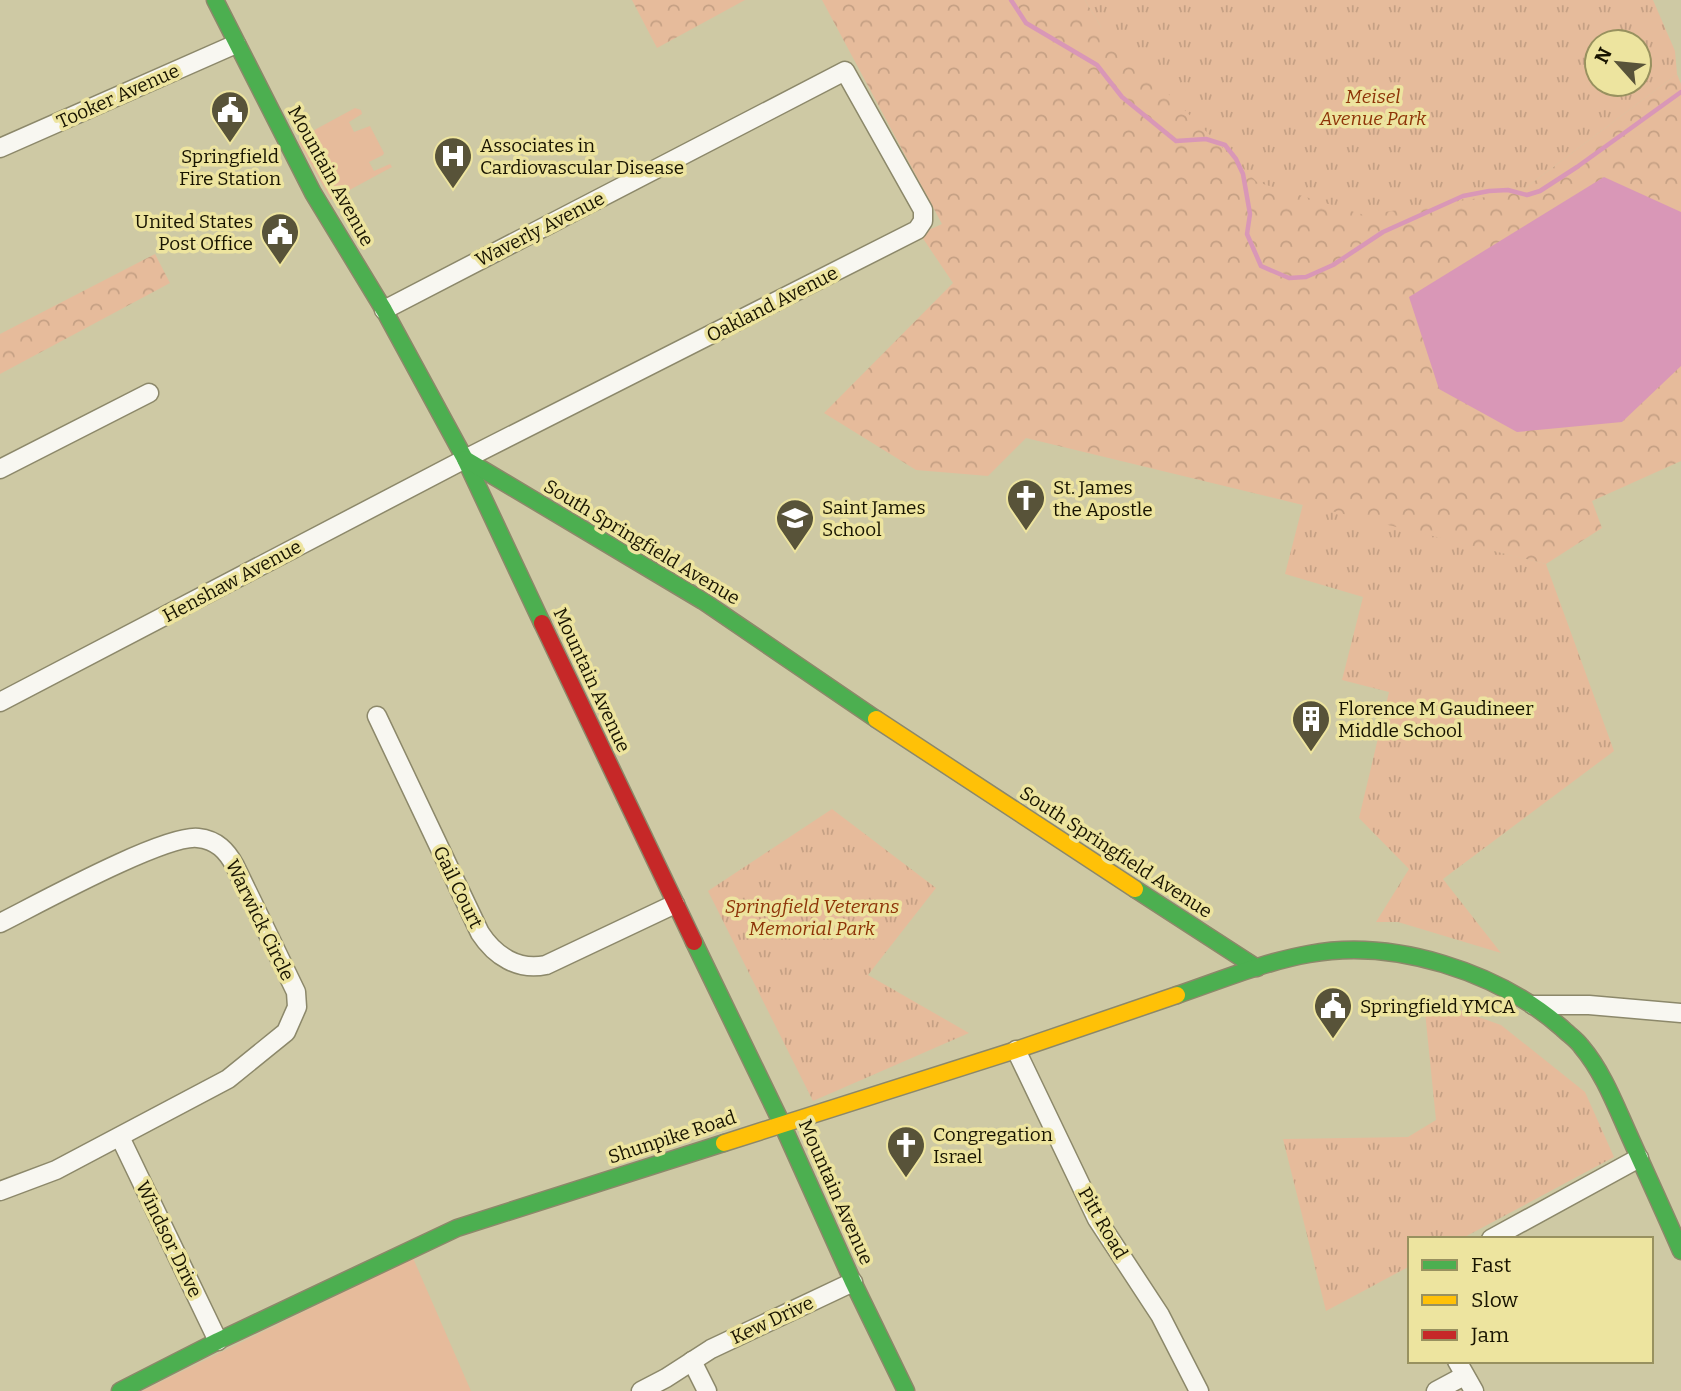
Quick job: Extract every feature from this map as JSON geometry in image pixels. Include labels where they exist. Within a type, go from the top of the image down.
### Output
[{"type":"street","name":"Mountain Avenue","points":[[223,3],[236,44],[313,192],[384,310],[465,459],[782,1124],[853,1282],[906,1391]]},
{"type":"street","name":"Tooker Avenue","points":[[0,148],[236,44]]},
{"type":"street","name":"Waverly Avenue","points":[[384,310],[845,71]]},
{"type":"street","name":"Oakland Avenue","points":[[465,459],[917,230],[923,221],[923,211],[845,71]]},
{"type":"street","points":[[0,469],[149,393]]},
{"type":"street","name":"Henshaw Avenue","points":[[0,702],[465,459]]},
{"type":"street","name":"South Springfield Avenue","points":[[465,459],[703,601],[942,764],[1257,968]]},
{"type":"street","name":"Gail Court","points":[[377,716],[480,933],[499,955],[534,968],[546,965],[675,904]]},
{"type":"street","name":"Warwick Circle","points":[[0,923],[110,869],[182,838],[215,842],[228,853],[296,992],[297,1007],[286,1032],[228,1079],[56,1170],[0,1191]]},
{"type":"street","points":[[1257,968],[1310,954],[1380,952],[1443,964],[1476,975],[1533,1005],[1581,1045],[1608,1088],[1681,1251]]},
{"type":"street","name":"Shunpike Road","points":[[120,1391],[218,1341],[457,1228],[1016,1050],[1257,968]]},
{"type":"street","points":[[1533,1005],[1589,1004],[1681,1013]]},
{"type":"street","name":"Pitt Road","points":[[1016,1050],[1097,1219],[1160,1315],[1199,1391]]},
{"type":"street","name":"Windsor Drive","points":[[120,1136],[218,1341]]},
{"type":"street","points":[[1495,1237],[1639,1158]]},
{"type":"street","name":"Kew Drive","points":[[641,1391],[711,1349],[853,1282]]},
{"type":"street","points":[[692,1361],[707,1391]]},
{"type":"street","points":[[1436,1391],[1461,1368],[1474,1391]]},
{"type":"green space","points":[[632,0],[745,0],[657,48]]},
{"type":"green space","points":[[822,0],[1085,0],[1101,27],[1520,192],[1645,98],[1653,98],[1653,92],[1677,74],[1681,84],[1681,461],[1592,501],[1602,528],[1546,564],[1026,438],[988,476],[916,470],[824,413],[953,283],[920,234],[942,224]]},
{"type":"green space","name":"Meisel Avenue Park","points":[[1085,0],[1653,0],[1675,51],[1677,74],[1653,92],[1653,28],[1583,28],[1583,98],[1645,98],[1520,192],[1364,215],[1257,182],[1101,27]]},
{"type":"green space","points":[[355,108],[361,110],[362,114],[349,122],[354,132],[370,126],[384,153],[369,162],[374,171],[390,164],[392,167],[331,200],[298,141]]},
{"type":"green space","points":[[155,254],[170,283],[0,374],[0,334]]},
{"type":"green space","points":[[1303,504],[1546,564],[1614,751],[1443,879],[1501,953],[1398,922],[1376,922],[1409,869],[1359,818],[1389,692],[1342,680],[1363,597],[1285,574]]},
{"type":"green space","name":"Springfield Veterans Memorial Park","points":[[832,809],[936,888],[868,975],[969,1033],[813,1101],[708,891]]},
{"type":"green space","points":[[1424,1002],[1436,1002],[1501,1025],[1585,1092],[1614,1157],[1465,1237],[1408,1237],[1408,1267],[1326,1311],[1283,1139],[1408,1137],[1436,1120]]},
{"type":"green space","points":[[413,1258],[471,1391],[142,1391]]},
{"type":"shaded area","points":[[1604,177],[1681,212],[1681,366],[1622,422],[1517,432],[1439,389],[1409,297]]},
{"type":"waterway","points":[[1011,0],[1026,23],[1097,65],[1122,97],[1176,141],[1206,139],[1225,145],[1243,174],[1250,214],[1247,234],[1261,266],[1289,278],[1306,277],[1333,265],[1383,232],[1463,196],[1489,191],[1508,190],[1527,195],[1540,191],[1681,92]]},
{"type":"traffic: fast","points":[[215,0],[313,193],[384,310],[465,459],[542,623]]},
{"type":"traffic: fast","points":[[465,459],[703,601],[876,719]]},
{"type":"traffic: fast","points":[[1135,889],[1257,968]]},
{"type":"traffic: fast","points":[[694,942],[906,1391]]},
{"type":"traffic: fast","points":[[1177,995],[1276,962],[1342,950],[1375,951],[1443,964],[1507,991],[1562,1028],[1589,1056],[1613,1100],[1681,1251]]},
{"type":"traffic: fast","points":[[120,1391],[218,1341],[457,1228],[724,1143]]},
{"type":"traffic: slow","points":[[876,719],[1135,889]]},
{"type":"traffic: slow","points":[[724,1143],[1016,1050],[1177,995]]},
{"type":"traffic: jam","points":[[542,623],[694,942]]},
{"type":"place","name":"Springfield Fire Station","points":[[230,144]]},
{"type":"place","name":"Associates in Cardiovascular Disease","points":[[453,190]]},
{"type":"place","name":"United States Post Office","points":[[280,266]]},
{"type":"place","name":"St. James the Apostle","points":[[1026,532]]},
{"type":"place","name":"Saint James School","points":[[795,552]]},
{"type":"place","name":"Florence M Gaudineer Middle School","points":[[1311,753]]},
{"type":"place","name":"Springfield YMCA","points":[[1333,1040]]},
{"type":"place","name":"Congregation Israel","points":[[906,1179]]}]
